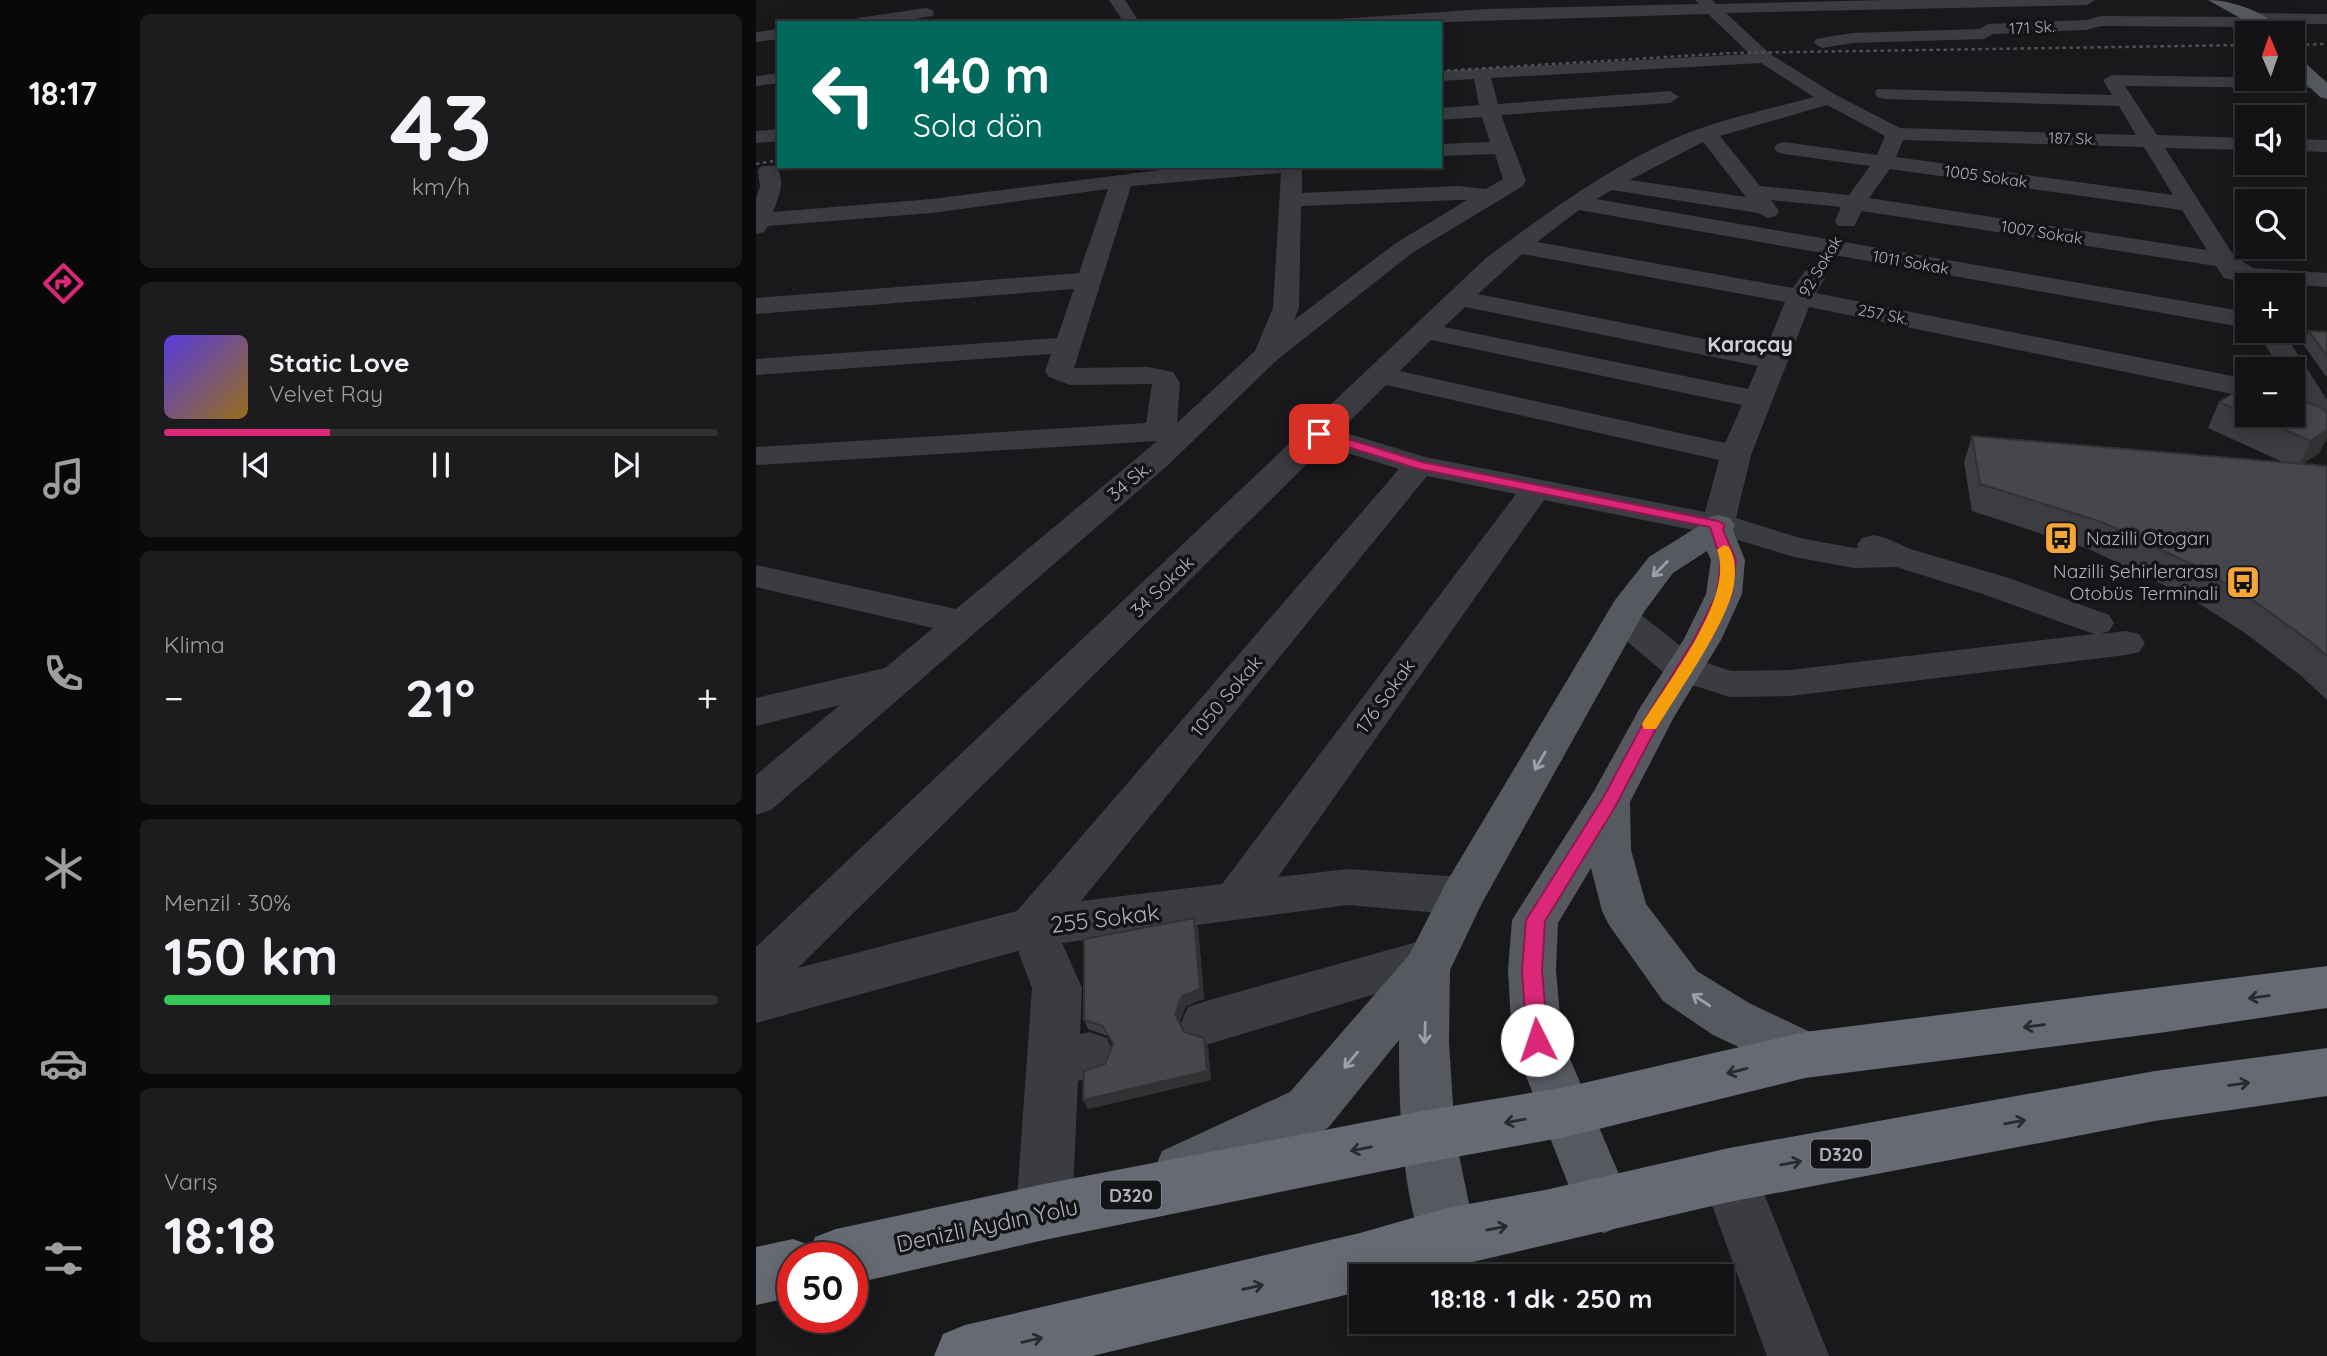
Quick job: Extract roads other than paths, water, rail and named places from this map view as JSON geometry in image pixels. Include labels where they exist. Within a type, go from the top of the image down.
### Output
[{"type":"highway","name":"D320","points":[[1428,1136],[1566,1112],[1805,1055],[2327,987]]},
{"type":"highway","name":"D320","points":[[965,1356],[1360,1262],[1447,1237],[1604,1205],[1729,1175],[2155,1096],[2327,1072]]},
{"type":"highway","name":"Denizli Aydın Yolu","points":[[868,1251],[1044,1212],[1428,1136]]},
{"type":"highway","points":[[756,1276],[777,1271]]},
{"type":"main road","points":[[2216,0],[2250,21]]},
{"type":"main road","points":[[2305,60],[2324,82]]},
{"type":"main road","points":[[2305,69],[2324,82]]},
{"type":"main road","points":[[1129,1195],[1309,1110],[1429,964],[1462,896],[1622,618],[1661,565],[1723,528],[1728,560],[1724,594],[1609,802],[1535,920],[1532,970],[1537,1040],[1604,1205]]},
{"type":"main road","points":[[1609,802],[1609,849],[1625,911],[1680,986],[1731,1019],[1805,1055]]},
{"type":"main road","points":[[1429,964],[1424,1042],[1428,1136],[1447,1237]]},
{"type":"street","points":[[1117,0],[1131,21]]},
{"type":"street","points":[[2066,0],[2101,21]]},
{"type":"street","name":"171 Sk.","points":[[1368,21],[1706,4],[2087,0]]},
{"type":"street","points":[[1825,3],[1852,38]]},
{"type":"street","points":[[1706,4],[1764,58],[1829,99],[1896,134]]},
{"type":"street","points":[[870,21],[926,12]]},
{"type":"street","name":"171 Sk.","points":[[1822,43],[1852,38],[1984,34],[1989,29],[2086,25],[2101,21],[2327,19]]},
{"type":"street","points":[[756,37],[777,34]]},
{"type":"street","points":[[1442,75],[1475,63],[1500,58],[1727,46]]},
{"type":"street","points":[[1442,63],[1599,68],[1764,58]]},
{"type":"street","points":[[1289,200],[1503,189],[1503,148],[1475,63]]},
{"type":"street","points":[[1599,68],[1606,102]]},
{"type":"street","points":[[756,81],[777,78]]},
{"type":"street","points":[[2235,277],[2147,140],[2112,80],[2324,82]]},
{"type":"street","points":[[1884,93],[2124,101]]},
{"type":"street","points":[[1442,114],[1670,97]]},
{"type":"street","name":"34 Sokak","points":[[756,978],[1496,262],[1575,202],[1677,145],[1707,133],[1829,99]]},
{"type":"street","points":[[1707,133],[1793,242]]},
{"type":"street","name":"187 Sk.","points":[[1896,134],[2235,144]]},
{"type":"street","name":"92 Sokak","points":[[1723,528],[1736,455],[1800,297],[1832,248],[1856,202],[1884,162],[1896,134]]},
{"type":"street","points":[[756,137],[777,135]]},
{"type":"street","points":[[2305,145],[2327,146]]},
{"type":"street","points":[[1442,150],[1503,148]]},
{"type":"street","name":"1005 Sokak","points":[[1784,148],[2189,204]]},
{"type":"street","points":[[770,163],[771,187],[758,223],[945,204],[1122,181],[1269,168]]},
{"type":"street","points":[[1267,354],[1286,307],[1292,168]]},
{"type":"street","points":[[756,456],[1172,431],[1166,383],[1163,378],[1154,375],[1065,376],[1059,371],[1122,181]]},
{"type":"street","name":"1007 Sokak","points":[[1608,183],[1759,199],[1856,202],[2224,260],[2247,275],[2327,279]]},
{"type":"street","name":"34 Sk.","points":[[756,799],[963,623],[1172,431],[1404,248],[1503,189]]},
{"type":"street","name":"1011 Sokak","points":[[1575,202],[2235,318]]},
{"type":"street","name":"257 Sk.","points":[[1518,246],[1800,297],[2235,386]]},
{"type":"street","points":[[756,306],[1089,280]]},
{"type":"street","points":[[1460,298],[1774,361]]},
{"type":"street","points":[[1424,331],[1758,400]]},
{"type":"street","points":[[2278,343],[2313,398]]},
{"type":"street","points":[[756,367],[1067,345]]},
{"type":"street","points":[[1380,375],[1736,455]]},
{"type":"street","points":[[1319,434],[1419,465],[1723,528],[1794,548],[1854,558],[1898,556],[1996,586],[2111,633],[1790,683],[1730,684],[1684,669],[1622,618]]},
{"type":"street","name":"1050 Sokak","points":[[1032,928],[1419,465]]},
{"type":"street","name":"176 Sokak","points":[[1235,902],[1535,490]]},
{"type":"street","points":[[756,576],[963,623]]},
{"type":"street","points":[[756,712],[899,678]]},
{"type":"street","name":"255 Sokak","points":[[756,1001],[1032,928],[1348,887],[1462,896]]},
{"type":"street","points":[[1032,928],[1057,988],[1071,1059],[1044,1212]]},
{"type":"street","points":[[1206,1023],[1429,964]]},
{"type":"street","points":[[1729,1175],[1798,1356]]},
{"type":"railway","points":[[2305,45],[2327,44]]},
{"type":"railway","points":[[1442,71],[1732,53],[2235,45]]},
{"type":"railway","points":[[756,164],[777,160]]},
{"type":"place","name":"Nazilli Otogarı","points":[[2061,538]]},
{"type":"place","name":"Nazilli Şehirlerarası Otobüs Terminali","points":[[2243,582]]},
{"type":"district","name":"Karaçay","points":[[1750,344]]}]
